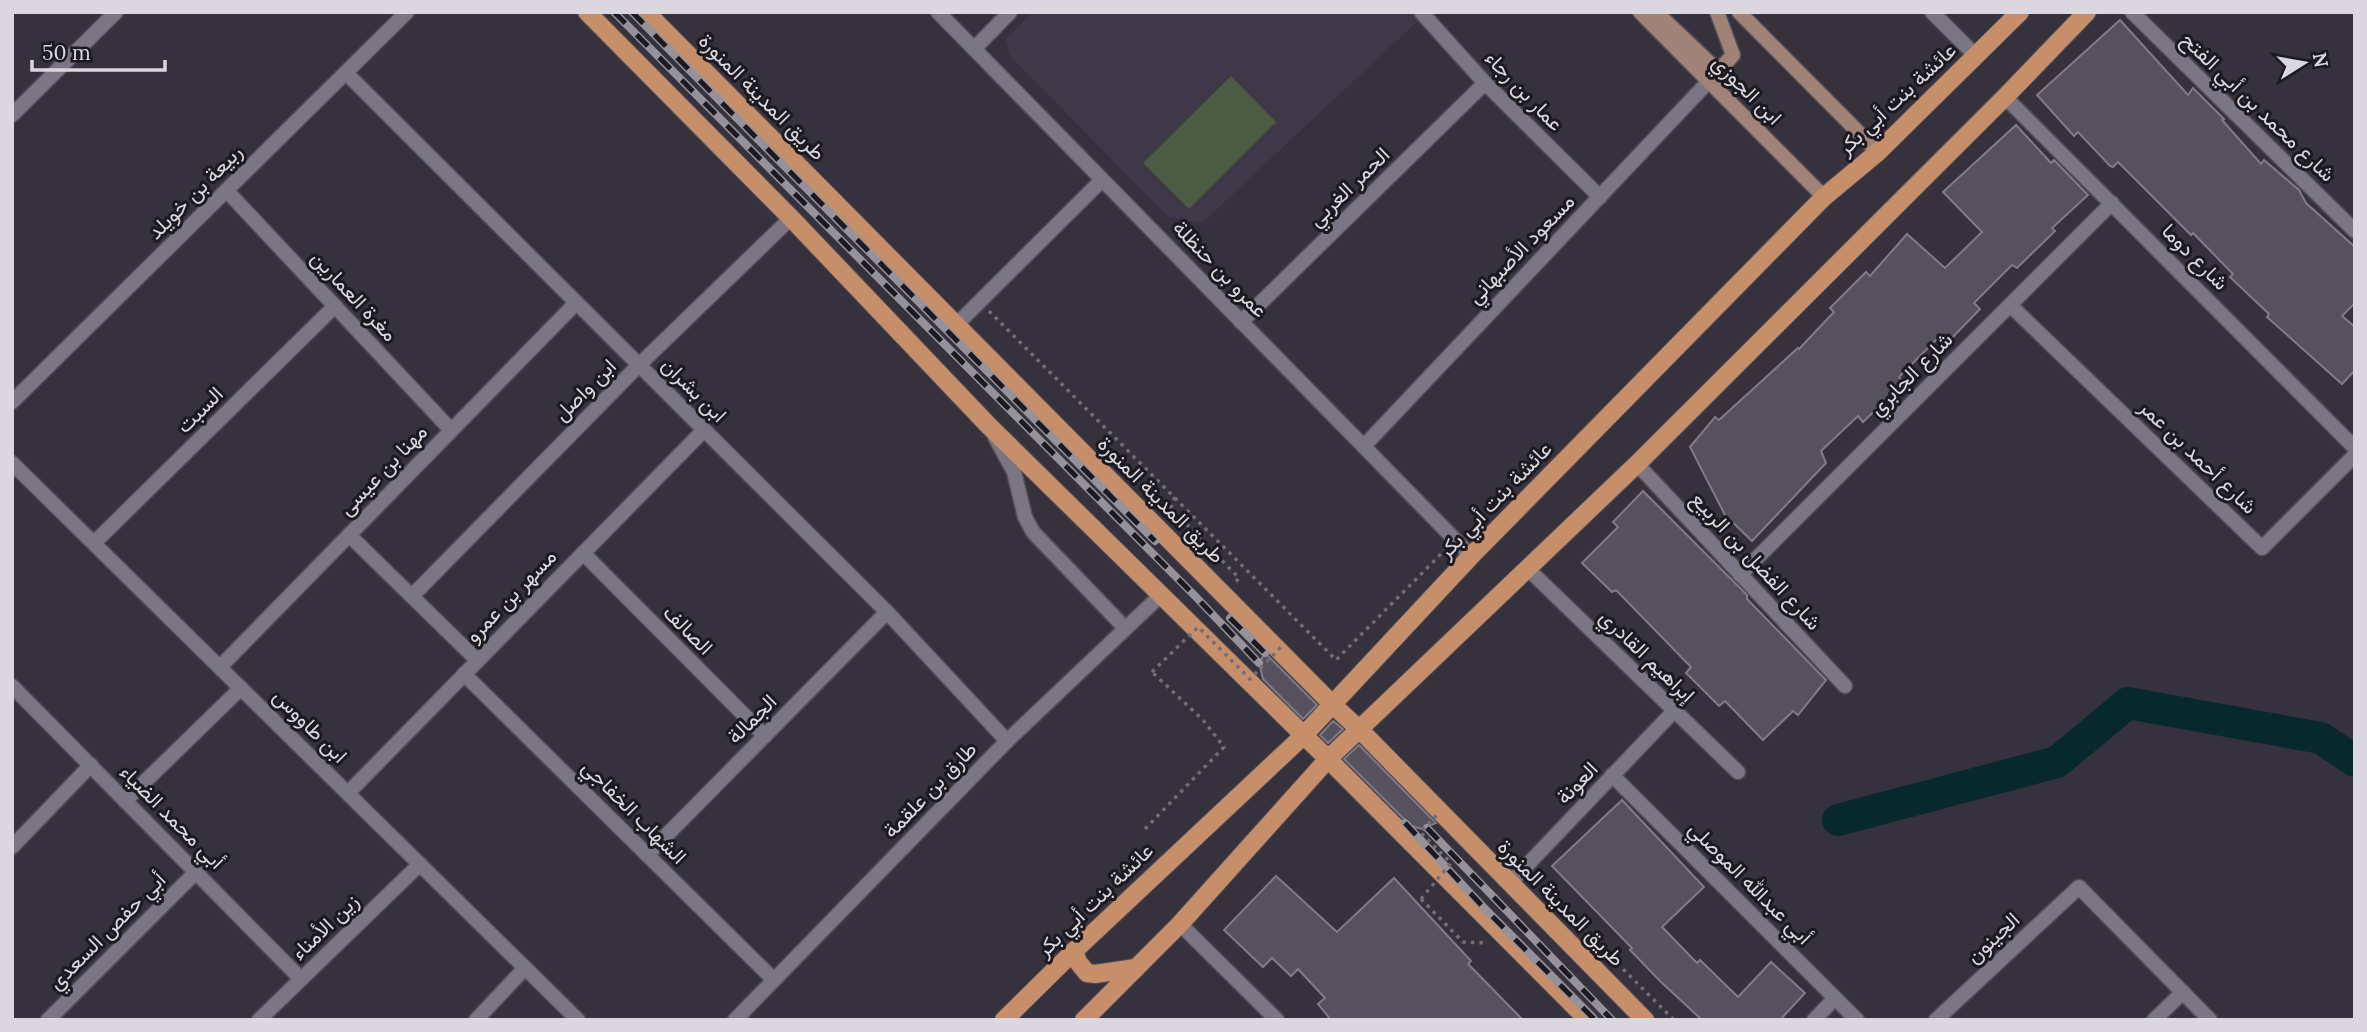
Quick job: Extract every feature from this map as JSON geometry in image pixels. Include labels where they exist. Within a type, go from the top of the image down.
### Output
[{"type":"main road","points":[[587,12],[791,218],[989,426],[1328,759],[1588,1020]]},
{"type":"main road","name":"طريق المدينة المنورة","points":[[646,12],[1645,1020]]},
{"type":"main road","name":"عائشة بنت أبي بكر","points":[[1004,1020],[1073,951],[1303,736],[1471,556],[1824,197],[1878,152],[2020,12]]},
{"type":"main road","points":[[1084,1020],[1180,924],[1328,759],[1637,464],[2087,12]]},
{"type":"main road","points":[[1073,951],[1087,973],[1136,968]]},
{"type":"street","points":[[12,115],[116,12]]},
{"type":"street","name":"ربيعة بن خويلد","points":[[12,402],[407,12]]},
{"type":"street","name":"عمرو بن حنظلة","points":[[938,12],[1471,556]]},
{"type":"street","points":[[974,49],[1010,12]]},
{"type":"street","name":"عمار بن رجاء","points":[[1421,12],[1486,83],[1600,197]]},
{"type":"street","name":"ابن الجوزي","points":[[1640,12],[1824,197]]},
{"type":"street","points":[[1656,12],[1716,69],[1733,55],[1717,12]]},
{"type":"street","points":[[1739,12],[1878,152]]},
{"type":"street","points":[[1933,12],[1976,56]]},
{"type":"street","name":"شارع محمد بن أبي الفتح","points":[[2132,12],[2355,231]]},
{"type":"street","name":"ابن بشران","points":[[346,73],[887,612],[1007,741]]},
{"type":"street","name":"مسعود الأصبهاني","points":[[1364,446],[1709,81]]},
{"type":"street","name":"الحمر الغربي","points":[[1241,322],[1486,83]]},
{"type":"street","name":"شارع دوما","points":[[2005,97],[2355,448]]},
{"type":"street","points":[[956,326],[1102,180]]},
{"type":"street","name":"مغرة العمارين","points":[[227,191],[451,430]]},
{"type":"street","name":"شارع الجابري","points":[[1740,575],[2112,203]]},
{"type":"street","name":"ابن واصل","points":[[412,596],[639,365],[791,218]]},
{"type":"street","name":"مهنا بن عيسى","points":[[220,667],[576,303]]},
{"type":"street","name":"شارع أحمد بن عمر","points":[[2010,305],[2262,548],[2355,455]]},
{"type":"street","name":"السبت","points":[[94,544],[335,306]]},
{"type":"street","points":[[989,426],[1014,472],[1032,532],[1125,628]]},
{"type":"street","name":"مسهر بن عمرو","points":[[348,793],[704,430]]},
{"type":"street","name":"ابن طاووس","points":[[12,463],[578,1020]]},
{"type":"street","name":"شارع الفضل بن الربيع","points":[[1637,464],[1845,686]]},
{"type":"street","points":[[349,535],[477,660]]},
{"type":"street","name":"الصالف","points":[[583,553],[765,736]]},
{"type":"street","name":"إبراهيم القادري","points":[[1528,569],[1738,772]]},
{"type":"street","name":"طارق بن علقمة","points":[[735,1020],[1007,741],[1161,595]]},
{"type":"street","name":"الجمالة","points":[[647,855],[887,612]]},
{"type":"street","name":"الشهاب الخفاجي","points":[[464,674],[774,980]]},
{"type":"street","name":"أبي محمد الضياء","points":[[12,686],[301,979]]},
{"type":"street","points":[[125,801],[241,688]]},
{"type":"street","name":"العونة","points":[[1510,883],[1674,711]]},
{"type":"street","points":[[12,847],[91,765]]},
{"type":"street","name":"أبي عبدالله الموصلي","points":[[1612,775],[1857,1020]]},
{"type":"street","name":"زين الأمناء","points":[[259,1020],[420,864]]},
{"type":"street","name":"أبي حفص السعدي","points":[[48,1020],[196,872]]},
{"type":"street","name":"الجينون","points":[[1936,1020],[2079,887],[2183,992]]},
{"type":"street","points":[[1180,924],[1277,1020]]},
{"type":"street","points":[[476,1020],[525,968]]},
{"type":"street","points":[[2154,1020],[2183,992],[2210,1020]]},
{"type":"street","points":[[1814,1020],[1835,998]]},
{"type":"path","points":[[980,302],[1336,660],[1455,539]]},
{"type":"path","points":[[1171,508],[1175,496]]},
{"type":"path","points":[[1145,829],[1224,747],[1203,720],[1152,672],[1198,626],[1250,680],[1280,649]]},
{"type":"path","points":[[1422,900],[1451,863],[1420,832],[1440,811]]},
{"type":"path","points":[[1523,869],[1674,1020]]},
{"type":"shaded area","points":[[1033,12],[1414,12],[1421,18],[1202,223],[1168,217],[1010,56],[1005,39]]},
{"type":"green space","points":[[1231,76],[1276,122],[1189,209],[1143,163]]},
{"type":"building","points":[[2120,20],[2188,95],[2193,88],[2224,119],[2222,120],[2261,164],[2264,160],[2299,190],[2306,203],[2355,247],[2355,303],[2342,316],[2355,327],[2355,370],[2342,384],[2267,317],[2269,314],[2230,277],[2233,274],[2193,233],[2191,235],[2118,162],[2113,167],[2110,166],[2078,132],[2074,136],[2037,95]]},
{"type":"building","points":[[2016,125],[2051,163],[2054,160],[2088,195],[2052,228],[2055,231],[2017,268],[2012,265],[1974,303],[1980,309],[1948,342],[1941,335],[1899,377],[1904,383],[1863,422],[1858,416],[1821,451],[1826,463],[1752,541],[1725,515],[1690,447],[1715,417],[1719,420],[1799,349],[1834,312],[1830,308],[1866,272],[1870,276],[1907,234],[1945,268],[1982,232],[1943,192]]},
{"type":"building","points":[[1643,491],[1747,595],[1747,599],[1826,680],[1798,715],[1793,711],[1763,740],[1725,701],[1719,706],[1686,673],[1691,667],[1616,590],[1612,592],[1582,563],[1618,527],[1613,522]]},
{"type":"building","points":[[1265,653],[1317,705],[1303,719],[1263,679],[1259,663]]},
{"type":"building","points":[[1333,721],[1343,729],[1328,743],[1320,735]]},
{"type":"building","points":[[1359,745],[1436,823],[1422,829],[1411,826],[1344,759]]},
{"type":"building","points":[[1622,800],[1704,887],[1662,927],[1697,963],[1700,960],[1738,997],[1771,962],[1805,993],[1780,1020],[1702,1020],[1660,981],[1630,950],[1632,948],[1552,866]]},
{"type":"building","points":[[1276,876],[1337,932],[1394,878],[1471,961],[1468,964],[1523,1020],[1331,1020],[1318,1004],[1325,998],[1298,969],[1291,976],[1272,958],[1263,967],[1224,930]]},
{"type":"waterway","points":[[1838,820],[2057,762],[2128,703],[2321,738],[2355,761]]},
{"type":"railway","points":[[614,12],[1259,663]]},
{"type":"railway","points":[[632,12],[1155,541]]},
{"type":"railway","points":[[1230,618],[1265,653]]},
{"type":"railway","points":[[1405,823],[1484,908],[1595,1020]]},
{"type":"railway","points":[[1427,828],[1612,1020]]}]
